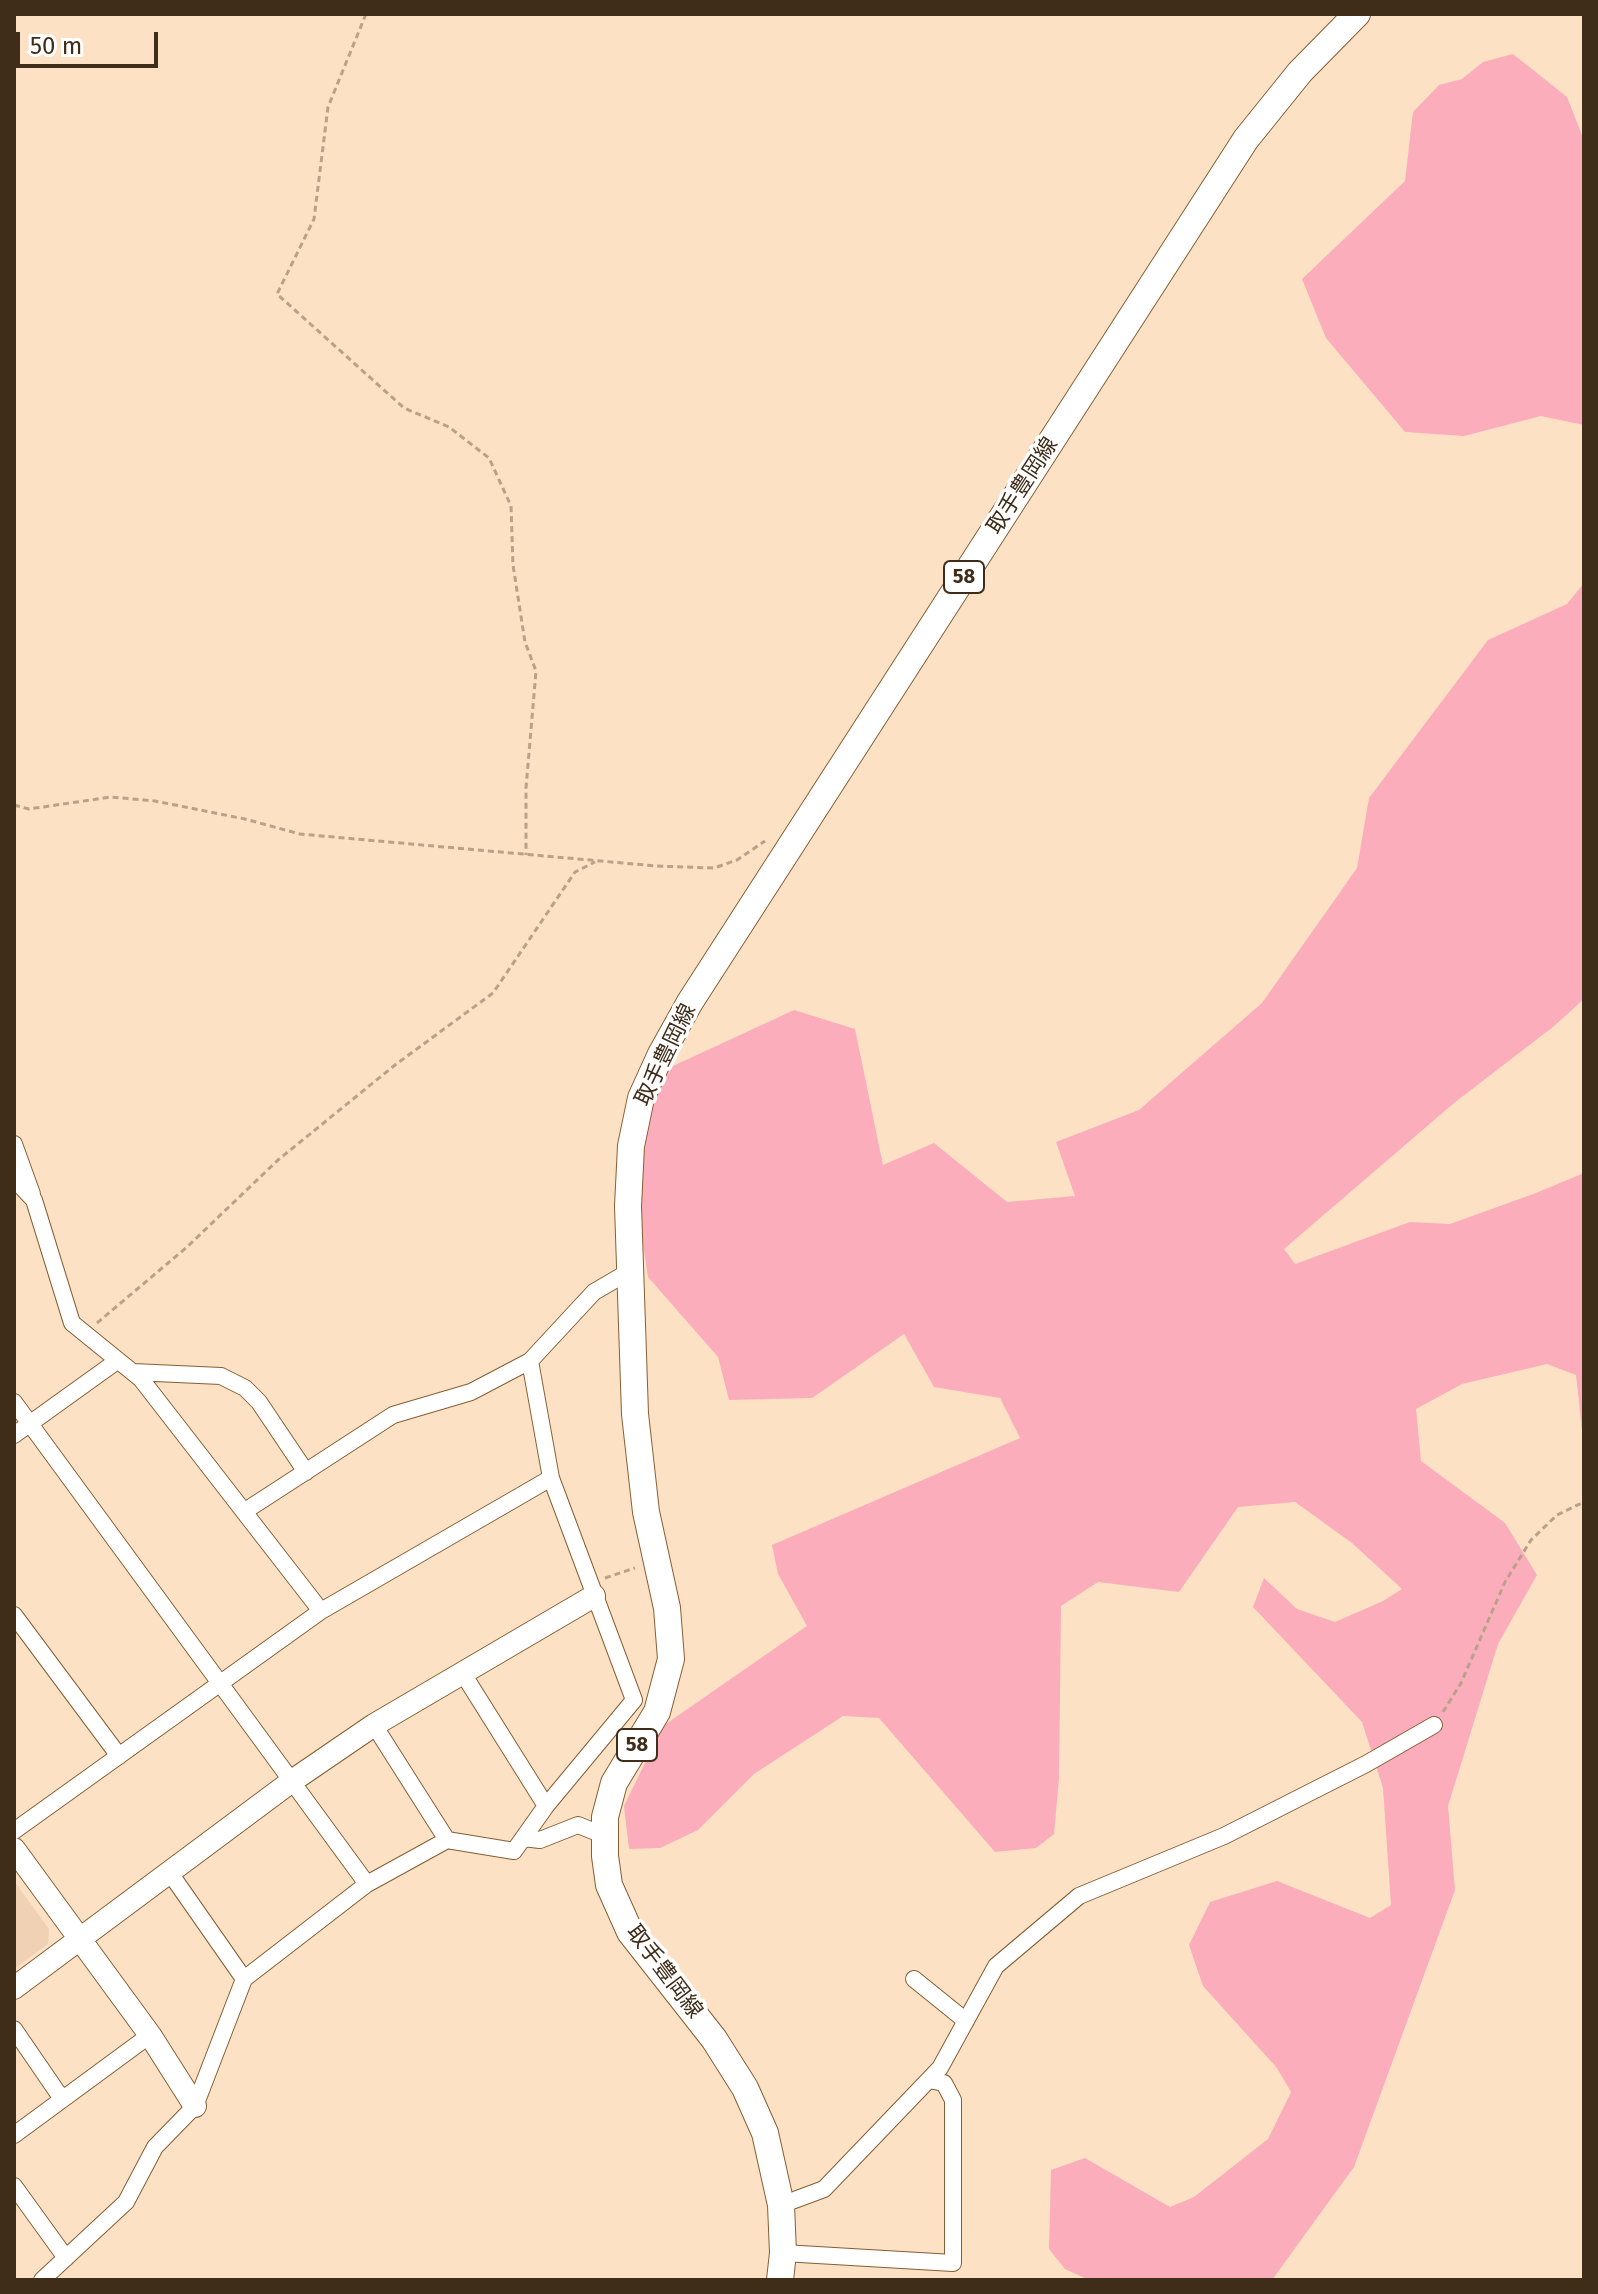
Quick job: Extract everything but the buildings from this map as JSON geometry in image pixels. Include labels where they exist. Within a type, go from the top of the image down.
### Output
[{"type":"main road","name":"取手豊岡線","points":[[780,2280],[783,2253],[781,2205],[765,2133],[745,2088],[714,2039],[630,1932],[616,1905],[607,1871],[603,1835],[614,1783],[657,1712],[671,1659],[667,1608],[646,1512],[637,1449],[629,1164],[641,1098],[690,1002],[1246,139],[1349,16]]},
{"type":"street","points":[[14,1144],[72,1323],[141,1379],[321,1611]]},
{"type":"street","points":[[14,1179],[34,1200]]},
{"type":"street","points":[[245,1511],[393,1415],[471,1392],[530,1361],[594,1292],[630,1271]]},
{"type":"street","points":[[14,1435],[117,1361]]},
{"type":"street","points":[[42,2280],[126,2202],[155,2147],[195,2106],[244,1979],[367,1884],[447,1840],[514,1851],[546,1806],[634,1700],[551,1478],[530,1361]]},
{"type":"street","points":[[133,1372],[221,1376],[245,1388],[259,1402],[306,1472]]},
{"type":"street","points":[[14,1402],[367,1884]]},
{"type":"street","points":[[14,1831],[321,1611],[551,1478]]},
{"type":"street","points":[[14,1988],[292,1781],[374,1725],[592,1590]]},
{"type":"street","points":[[14,1615],[119,1756]]},
{"type":"street","points":[[462,1672],[546,1806]]},
{"type":"street","points":[[374,1725],[447,1840]]},
{"type":"street","points":[[781,2205],[824,2189],[940,2068],[996,1966],[1079,1896],[1224,1836],[1366,1764],[1434,1725]]},
{"type":"street","points":[[523,1838],[540,1840],[578,1825],[603,1835]]},
{"type":"street","points":[[14,1849],[150,2035],[195,2106]]},
{"type":"street","points":[[170,1873],[244,1979]]},
{"type":"street","points":[[914,1979],[966,2021]]},
{"type":"street","points":[[14,2029],[62,2099]]},
{"type":"street","points":[[14,2135],[150,2035]]},
{"type":"street","points":[[783,2253],[953,2263],[953,2100],[944,2083],[929,2080]]},
{"type":"street","points":[[14,2186],[66,2258]]},
{"type":"path","points":[[366,14],[328,107],[314,219],[277,294],[404,408],[449,427],[489,458],[511,506],[513,565],[525,642],[536,671],[526,788],[526,855]]},
{"type":"path","points":[[14,805],[29,809],[111,797],[155,801],[300,834],[598,861],[714,868],[737,860],[766,840]]},
{"type":"path","points":[[85,1333],[187,1247],[278,1160],[395,1065],[493,993],[575,872],[598,861]]},
{"type":"path","points":[[1434,1725],[1461,1683],[1505,1582],[1531,1540],[1557,1515],[1584,1502]]},
{"type":"path","points":[[592,1590],[643,1565]]},
{"type":"shaded area","points":[[1513,54],[1567,97],[1584,140],[1584,425],[1541,416],[1464,436],[1405,432],[1326,338],[1302,279],[1405,181],[1413,112],[1439,85],[1462,79],[1483,62]]},
{"type":"shaded area","points":[[1584,583],[1584,999],[1553,1027],[1454,1103],[1284,1249],[1295,1264],[1410,1222],[1450,1224],[1584,1173],[1584,1449],[1576,1375],[1547,1364],[1462,1384],[1416,1409],[1421,1461],[1505,1523],[1537,1575],[1498,1644],[1448,1806],[1455,1890],[1354,2167],[1272,2280],[1089,2280],[1065,2269],[1049,2249],[1051,2170],[1085,2158],[1170,2207],[1194,2197],[1268,2139],[1291,2092],[1277,2068],[1203,1986],[1189,1945],[1210,1902],[1277,1881],[1370,1918],[1391,1905],[1383,1788],[1362,1722],[1253,1607],[1264,1578],[1297,1609],[1335,1622],[1402,1589],[1352,1543],[1295,1502],[1238,1507],[1179,1592],[1098,1582],[1061,1606],[1059,1778],[1054,1834],[1036,1848],[995,1852],[879,1718],[843,1716],[754,1774],[698,1830],[660,1848],[629,1849],[624,1806],[663,1726],[807,1626],[778,1574],[772,1545],[1020,1438],[1000,1398],[934,1387],[904,1334],[812,1398],[729,1400],[718,1357],[648,1277],[638,1211],[642,1138],[651,1097],[673,1066],[794,1010],[855,1029],[883,1165],[934,1143],[1007,1202],[1075,1196],[1056,1142],[1139,1110],[1262,1003],[1357,868],[1369,798],[1488,640],[1567,604]]},
{"type":"shaded area","points":[[14,1881],[49,1929],[48,1944],[14,1969]]}]
